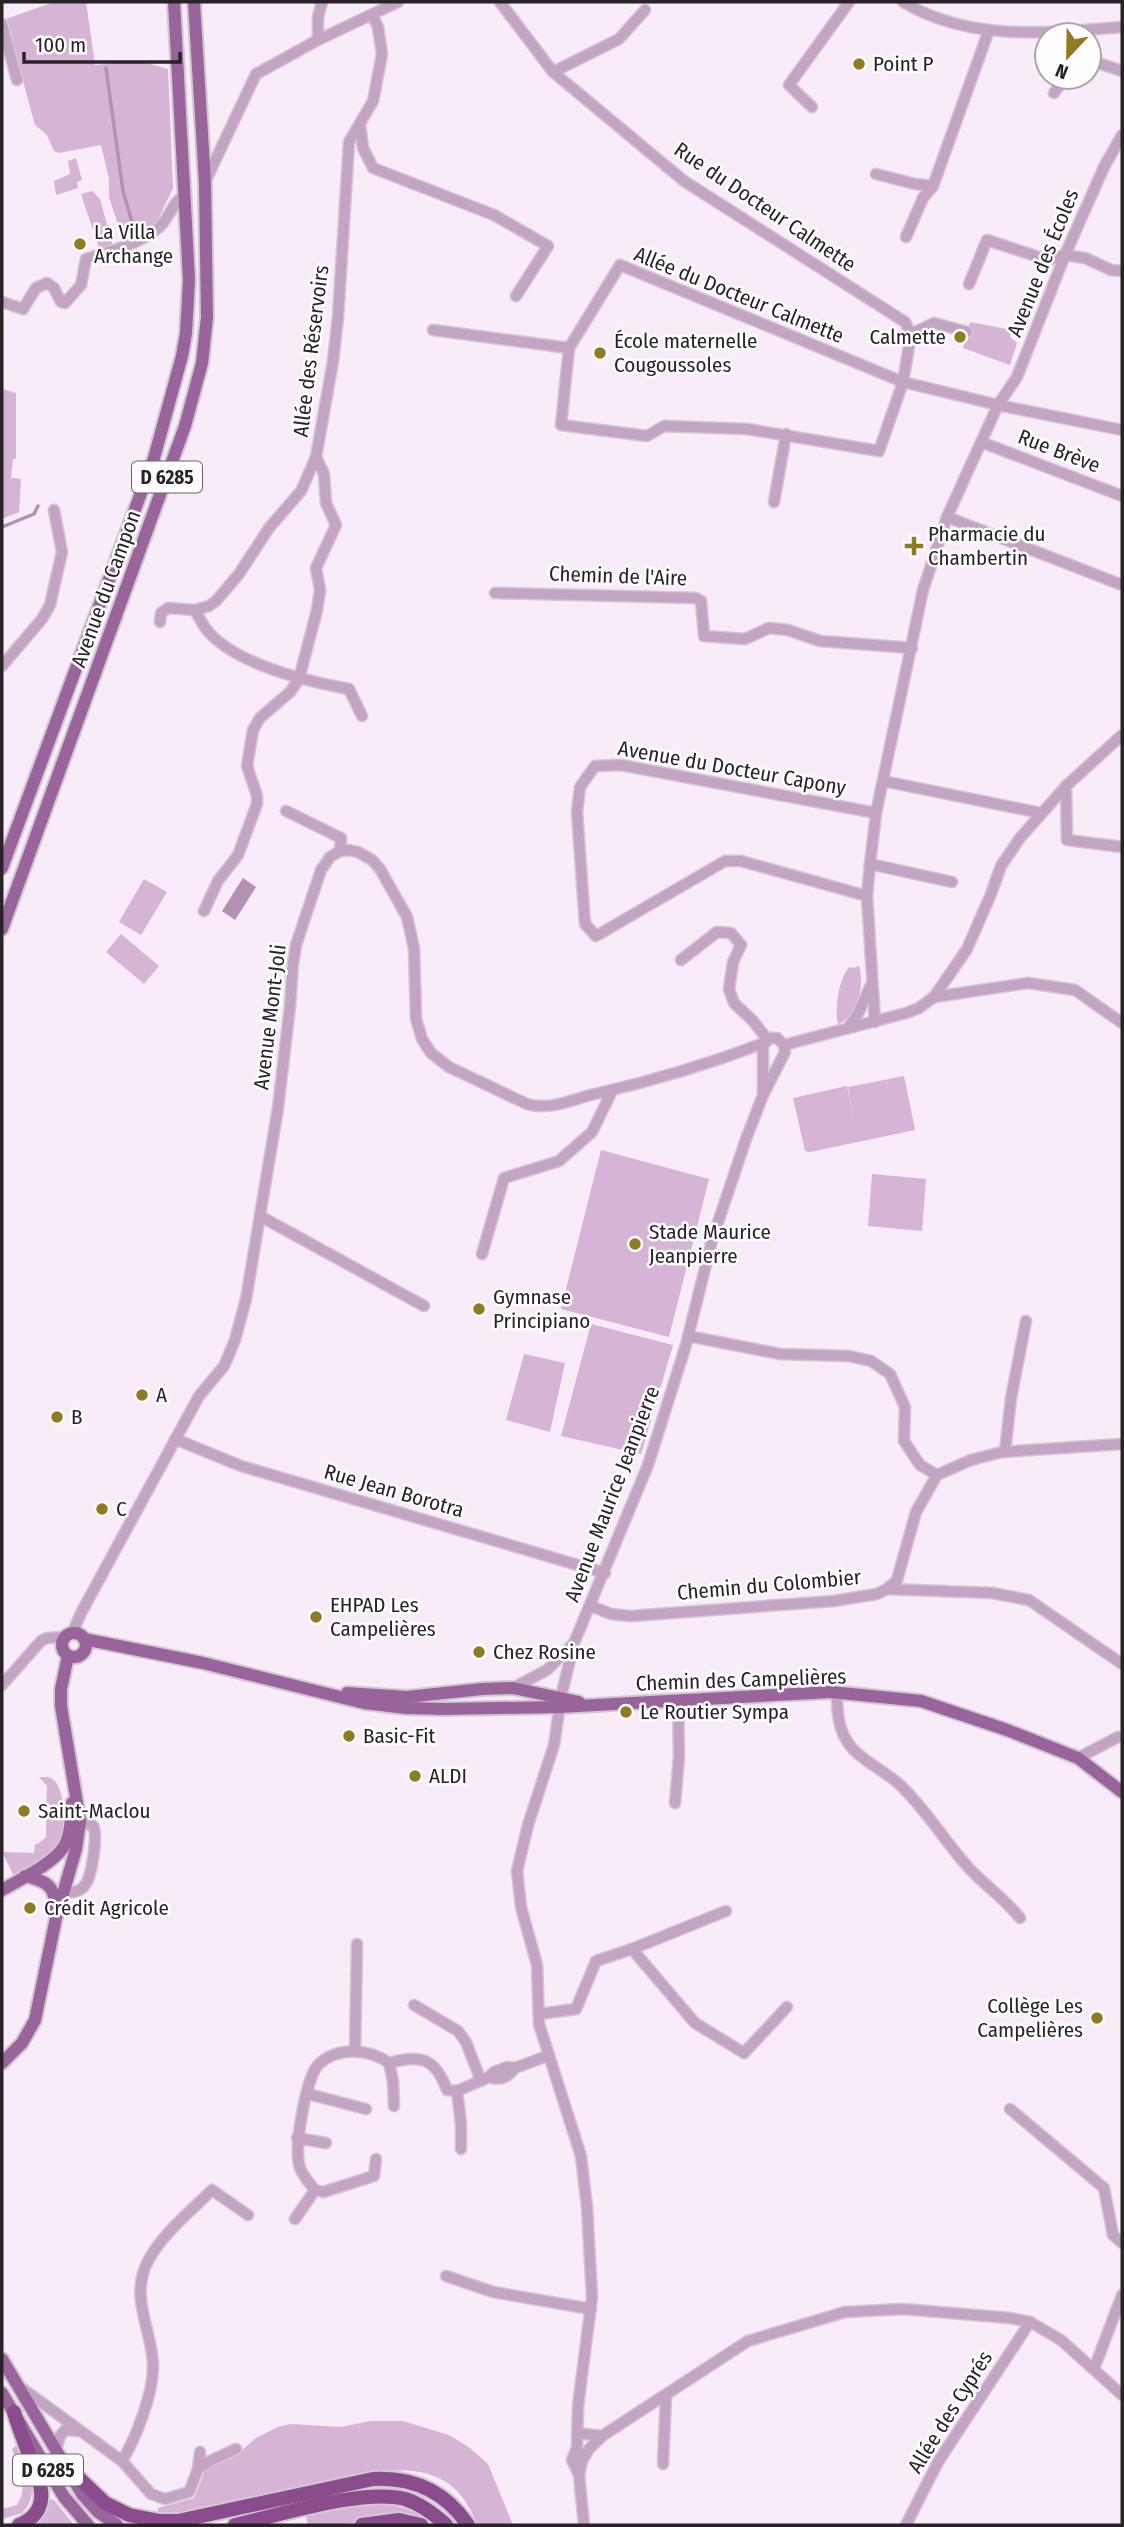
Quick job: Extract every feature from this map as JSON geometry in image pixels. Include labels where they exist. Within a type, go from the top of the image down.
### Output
[{"type":"highway","points":[[14,2412],[41,2485],[37,2510],[19,2525]]},
{"type":"highway","points":[[59,2455],[117,2518],[178,2521],[373,2479],[400,2479],[414,2482],[439,2494],[460,2513],[468,2525]]},
{"type":"highway","points":[[235,2525],[391,2491],[413,2492],[442,2508],[457,2525]]},
{"type":"highway","points":[[373,2496],[407,2500],[434,2514],[446,2525]]},
{"type":"highway","points":[[362,2525],[400,2520],[421,2525]]},
{"type":"main road","name":"Avenue du Campon","points":[[2,868],[154,458],[173,396],[184,346],[188,314],[188,266],[174,2]]},
{"type":"main road","name":"Avenue du Campon","points":[[2,929],[182,436],[202,363],[207,317],[205,183],[194,2]]},
{"type":"main road","points":[[2,2063],[22,2043],[35,2020],[56,1918],[76,1849],[79,1821],[61,1706],[61,1689],[68,1656],[62,1647],[74,1637],[85,1646],[82,1653],[76,1657],[68,1656]]},
{"type":"main road","name":"Chemin des Campelières","points":[[74,1637],[204,1663],[364,1703],[406,1708],[444,1709],[561,1702],[591,1705],[837,1693],[920,1701],[1007,1730],[1078,1758],[1122,1792]]},
{"type":"main road","name":"Chemin des Campelières","points":[[319,1690],[407,1697],[513,1688],[561,1702]]},
{"type":"main road","points":[[2,1891],[63,1848],[69,1831],[73,1793]]},
{"type":"main road","points":[[25,1876],[50,1886],[54,1892],[56,1918]]},
{"type":"main road","name":"D 6285","points":[[2,2359],[59,2455]]},
{"type":"main road","name":"D 6285","points":[[2,2393],[64,2497],[88,2525]]},
{"type":"main road","points":[[117,2518],[124,2525]]},
{"type":"street","points":[[318,40],[318,17],[322,2]]},
{"type":"street","points":[[205,183],[256,74],[318,40],[398,2]]},
{"type":"street","name":"Rue du Docteur Calmette","points":[[500,2],[553,72],[684,181],[905,322],[911,334]]},
{"type":"street","points":[[812,107],[789,85],[849,2]]},
{"type":"street","points":[[903,2],[940,20],[989,30],[1046,33],[1122,27]]},
{"type":"street","points":[[553,72],[619,38],[645,10]]},
{"type":"street","name":"Allée des Réservoirs","points":[[160,622],[161,613],[168,608],[195,610],[209,606],[227,590],[269,528],[301,491],[316,457],[338,317],[349,142],[373,101],[382,54],[378,27],[372,15]]},
{"type":"street","points":[[2,24],[17,80]]},
{"type":"street","points":[[906,237],[923,198],[933,186],[989,30]]},
{"type":"street","points":[[1103,65],[1122,71]]},
{"type":"street","points":[[360,124],[363,148],[373,168],[494,215],[548,246],[516,296]]},
{"type":"street","name":"Avenue des Écoles","points":[[998,405],[1017,377],[1065,255],[1104,167],[1122,135]]},
{"type":"street","points":[[203,145],[214,149],[224,140]]},
{"type":"street","points":[[876,174],[933,186]]},
{"type":"street","points":[[2,302],[23,309],[36,288],[47,283],[54,288],[61,302],[65,303],[81,285],[86,260],[120,249],[157,230],[176,200],[185,195]]},
{"type":"street","points":[[969,284],[987,240],[1048,260],[1065,255],[1085,258],[1111,270],[1122,271]]},
{"type":"street","name":"Allée du Docteur Calmette","points":[[569,348],[620,265],[903,382]]},
{"type":"street","points":[[433,330],[569,348],[561,425],[647,436],[664,426],[747,429],[879,451],[903,382],[911,334],[934,323],[967,332]]},
{"type":"street","points":[[903,382],[998,405],[1122,430]]},
{"type":"street","points":[[875,1022],[867,896],[876,813],[923,590],[947,517],[998,405]]},
{"type":"street","points":[[774,502],[786,434]]},
{"type":"street","name":"Rue Brève","points":[[981,442],[1122,496]]},
{"type":"street","points":[[204,911],[218,881],[238,855],[255,811],[257,796],[247,766],[255,724],[265,712],[290,692],[299,679],[317,610],[320,590],[316,568],[335,525],[326,503],[324,474],[316,457]]},
{"type":"street","points":[[2,666],[42,619],[50,605],[62,552],[54,510]]},
{"type":"street","points":[[947,517],[1122,585]]},
{"type":"street","name":"Chemin de l'Aire","points":[[495,593],[696,598],[701,601],[704,636],[745,639],[769,628],[788,630],[820,642],[912,648]]},
{"type":"street","points":[[195,610],[207,630],[239,654],[299,679],[349,689],[362,716]]},
{"type":"street","points":[[784,1045],[919,1008],[934,997],[967,949],[992,894],[1001,866],[1041,813],[1066,786],[1122,735]]},
{"type":"street","name":"Avenue du Docteur Capony","points":[[867,896],[741,861],[725,861],[596,936],[585,924],[576,812],[580,787],[595,766],[621,765],[876,813]]},
{"type":"street","points":[[883,781],[1041,813]]},
{"type":"street","points":[[1066,786],[1067,840],[1122,847]]},
{"type":"street","points":[[286,811],[341,838],[340,851],[358,852],[372,860],[380,869],[407,917],[414,948],[416,1019],[422,1039],[437,1060],[535,1107],[553,1106],[612,1091],[734,1055],[777,1038],[784,1045],[785,1052],[780,1058],[769,1060],[764,1055],[734,1055]]},
{"type":"street","name":"Avenue Mont-Joli","points":[[74,1637],[81,1613],[175,1439],[204,1387],[220,1371],[232,1351],[246,1299],[278,1108],[296,945],[321,870],[330,857],[340,851]]},
{"type":"street","points":[[870,864],[952,882]]},
{"type":"street","points":[[681,960],[717,932],[731,933],[741,945],[733,962],[729,989],[734,1003],[754,1021],[765,1041],[764,1055]]},
{"type":"street","points":[[934,997],[1028,983],[1074,990],[1122,1023]]},
{"type":"street","points":[[848,1028],[872,984]]},
{"type":"street","name":"Avenue Maurice Jeanpierre","points":[[763,1095],[764,1055]]},
{"type":"street","name":"Avenue Maurice Jeanpierre","points":[[584,2525],[579,2475],[572,2460],[577,2447],[578,2406],[593,2297],[587,2207],[581,2157],[539,2024],[537,1965],[521,1907],[517,1871],[528,1825],[554,1745],[574,1643],[648,1465],[688,1336],[705,1263],[763,1095],[780,1058]]},
{"type":"street","points":[[482,1254],[504,1178],[559,1161],[592,1132],[612,1091]]},
{"type":"street","points":[[260,1216],[424,1306]]},
{"type":"street","points":[[1005,1452],[1011,1398],[1026,1321]]},
{"type":"street","points":[[688,1336],[780,1354],[849,1356],[871,1362],[890,1374],[905,1408],[904,1441],[920,1465],[937,1475],[971,1460],[1005,1452],[1122,1444]]},
{"type":"street","name":"Rue Jean Borotra","points":[[175,1439],[241,1466],[605,1573]]},
{"type":"street","name":"Chemin du Colombier","points":[[591,1606],[611,1614],[631,1616],[834,1601],[877,1594],[897,1580],[916,1512],[937,1475]]},
{"type":"street","points":[[887,1589],[992,1593],[1029,1600],[1122,1664]]},
{"type":"street","points":[[2,1685],[47,1637],[74,1637]]},
{"type":"street","points":[[513,1688],[547,1670],[574,1643]]},
{"type":"street","points":[[837,1693],[840,1729],[853,1749],[909,1794],[964,1863],[984,1885],[1006,1900],[1020,1918]]},
{"type":"street","points":[[675,1803],[679,1757],[678,1700]]},
{"type":"street","points":[[1078,1758],[1118,1737]]},
{"type":"street","points":[[64,1892],[77,1891],[85,1885],[94,1849],[97,1833],[95,1829],[88,1823],[79,1821]]},
{"type":"street","points":[[539,2014],[576,2009],[596,1961],[726,1911]]},
{"type":"street","points":[[355,2051],[357,1944]]},
{"type":"street","points":[[632,1949],[695,2024],[744,2053],[787,2007]]},
{"type":"street","points":[[414,2005],[458,2032],[485,2079]]},
{"type":"street","points":[[376,2159],[374,2176],[323,2192],[315,2190],[300,2168],[297,2138],[313,2071],[332,2056],[355,2051],[381,2057],[389,2063],[394,2106]]},
{"type":"street","points":[[389,2063],[419,2057],[430,2063],[441,2076],[447,2090],[457,2091],[485,2079],[494,2072],[507,2067],[515,2068],[547,2056]]},
{"type":"street","points":[[457,2091],[461,2149]]},
{"type":"street","points":[[308,2094],[366,2109]]},
{"type":"street","points":[[1010,2109],[1104,2188],[1113,2235],[1122,2243]]},
{"type":"street","points":[[297,2138],[326,2143]]},
{"type":"street","points":[[122,2461],[136,2434],[153,2376],[153,2362],[140,2304],[142,2275],[148,2261],[181,2221],[212,2190],[248,2215]]},
{"type":"street","points":[[295,2219],[315,2190]]},
{"type":"street","points":[[446,2276],[493,2292],[591,2309]]},
{"type":"street","points":[[1094,2369],[1122,2295]]},
{"type":"street","points":[[579,2475],[582,2461],[589,2449],[602,2436],[748,2342],[845,2312],[903,2309],[1030,2322],[1061,2340],[1122,2395]]},
{"type":"street","name":"Allée des Cyprés","points":[[906,2525],[938,2462],[1030,2322]]},
{"type":"street","points":[[13,2379],[39,2403],[122,2461],[150,2494],[165,2498],[189,2492],[198,2469],[200,2452]]},
{"type":"street","points":[[663,2463],[666,2396]]},
{"type":"street","points":[[59,2455],[60,2435],[65,2430],[82,2432]]},
{"type":"street","points":[[577,2433],[602,2436]]},
{"type":"street","points":[[577,2447],[582,2461]]},
{"type":"street","points":[[198,2469],[210,2460],[236,2449]]},
{"type":"shaded area","points":[[54,2],[86,2],[95,65],[140,61],[168,69],[173,188],[155,226],[124,243],[109,197],[109,179],[101,145],[59,153],[54,151],[47,135],[35,125],[6,19]]},
{"type":"shaded area","points":[[76,158],[82,180],[77,182],[78,188],[56,195],[54,181],[70,174],[68,161]]},
{"type":"shaded area","points":[[92,191],[100,199],[112,243],[111,247],[100,251],[81,194]]},
{"type":"shaded area","points":[[970,322],[1012,330],[1010,337],[1017,343],[1010,365],[963,348]]},
{"type":"shaded area","points":[[2,389],[16,393],[16,459],[13,459],[11,478],[21,479],[19,512],[2,519]]},
{"type":"shaded area","points":[[243,878],[256,887],[235,920],[222,911]]},
{"type":"shaded area","points":[[144,879],[167,892],[141,935],[119,922]]},
{"type":"shaded area","points":[[121,934],[159,966],[144,984],[106,952]]},
{"type":"shaded area","points":[[859,966],[861,982],[858,999],[851,1014],[838,1024],[837,1002],[842,979],[849,967]]},
{"type":"shaded area","points":[[904,1076],[915,1130],[805,1151],[793,1098],[847,1086],[854,1119],[848,1087]]},
{"type":"shaded area","name":"Stade Maurice Jeanpierre","points":[[601,1150],[709,1179],[669,1337],[561,1309]]},
{"type":"shaded area","points":[[872,1174],[926,1179],[922,1231],[868,1226]]},
{"type":"shaded area","points":[[591,1324],[673,1345],[641,1454],[561,1436]]},
{"type":"shaded area","points":[[524,1354],[565,1363],[550,1432],[506,1420]]},
{"type":"shaded area","points":[[39,1777],[55,1781],[61,1794],[64,1812],[61,1838],[54,1849],[14,1876],[2,1852],[34,1853],[35,1844],[46,1837],[47,1786]]},
{"type":"shaded area","points":[[370,2421],[403,2421],[449,2435],[470,2448],[488,2464],[513,2525],[478,2525],[465,2500],[446,2482],[428,2474],[403,2470],[365,2474],[172,2516],[158,2515],[158,2508],[194,2498],[206,2468],[240,2452],[256,2438],[278,2427],[291,2424],[341,2427]]},
{"type":"shaded area","points":[[16,2446],[31,2480],[31,2497],[22,2513],[2,2519],[2,2509],[17,2505],[21,2498],[22,2477],[12,2449]]},
{"type":"shaded area","points":[[51,2499],[54,2500],[74,2525],[36,2525]]},
{"type":"shaded area","points":[[366,2504],[402,2508],[419,2514],[434,2525],[417,2520],[369,2519],[343,2525],[308,2525],[306,2516]]},
{"type":"waterway","points":[[106,68],[123,191],[135,232]]},
{"type":"waterway","points":[[2,527],[34,514],[38,506]]},
{"type":"place","name":"Point P","points":[[859,64]]},
{"type":"place","name":"La Villa Archange","points":[[80,244]]},
{"type":"place","name":"Calmette","points":[[960,337]]},
{"type":"place","name":"École maternelle Cougoussoles","points":[[600,353]]},
{"type":"place","name":"Pharmacie du Chambertin","points":[[914,546]]},
{"type":"place","name":"Stade Maurice Jeanpierre","points":[[635,1244]]},
{"type":"place","name":"Gymnase Principiano","points":[[479,1309]]},
{"type":"place","name":"A","points":[[142,1395]]},
{"type":"place","name":"B","points":[[57,1417]]},
{"type":"place","name":"C","points":[[102,1509]]},
{"type":"place","name":"EHPAD Les Campelières","points":[[316,1617]]},
{"type":"place","name":"Chez Rosine","points":[[479,1652]]},
{"type":"place","name":"Le Routier Sympa","points":[[626,1712]]},
{"type":"place","name":"Basic-Fit","points":[[349,1736]]},
{"type":"place","name":"ALDI","points":[[415,1776]]},
{"type":"place","name":"Saint-Maclou","points":[[24,1811]]},
{"type":"place","name":"Crédit Agricole","points":[[30,1908]]},
{"type":"place","name":"Collège Les Campelières","points":[[1097,2018]]}]
